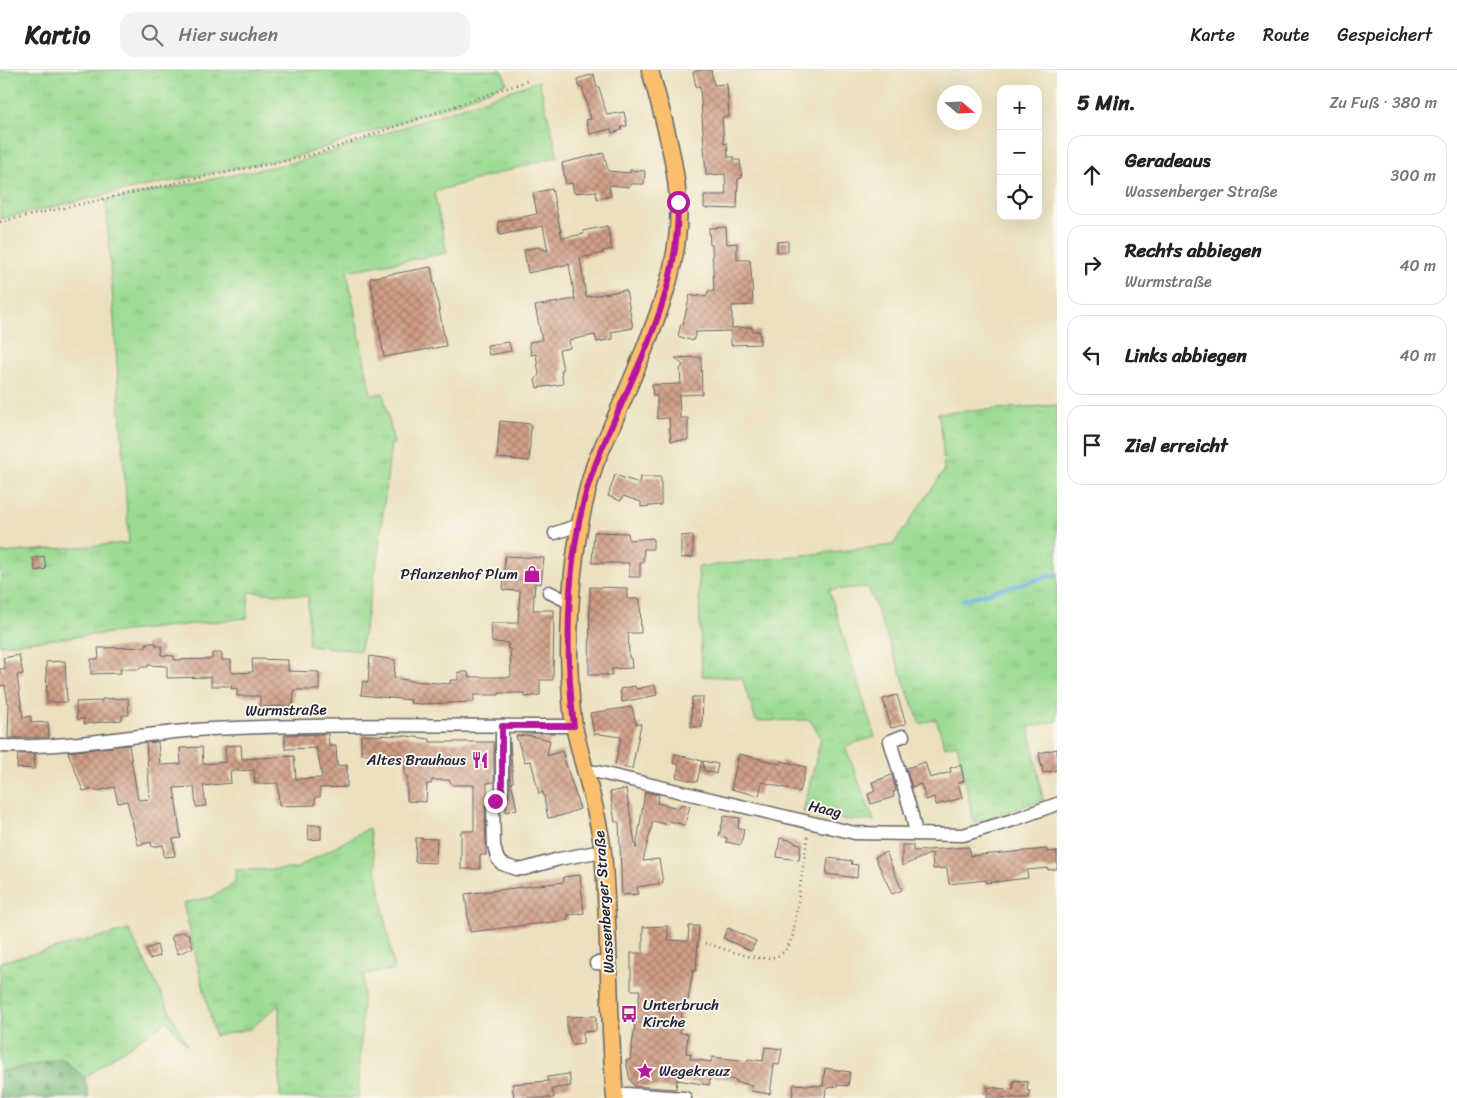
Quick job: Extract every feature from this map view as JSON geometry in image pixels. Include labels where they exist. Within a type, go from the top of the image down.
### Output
[{"type":"main road","name":"Wassenberger Straße","points":[[615,1098],[602,964],[602,851],[596,810],[574,726],[570,675],[570,603],[579,525],[595,464],[658,316],[673,262],[678,222],[676,187],[665,125],[650,70]]},
{"type":"street","points":[[555,533],[579,525]]},
{"type":"street","points":[[549,592],[570,603]]},
{"type":"street","name":"Wurmstraße","points":[[0,746],[63,745],[198,730],[271,726],[574,726]]},
{"type":"street","points":[[502,726],[502,793],[501,797],[492,806],[494,845],[497,858],[502,864],[516,869],[524,869],[559,859],[602,851]]},
{"type":"street","points":[[903,736],[890,741],[916,834]]},
{"type":"street","name":"Haag","points":[[586,772],[597,772],[855,833],[963,835],[1057,804]]},
{"type":"street","points":[[615,1098],[626,1094],[685,1098]]},
{"type":"path","points":[[0,222],[322,152],[527,81]]},
{"type":"path","points":[[705,943],[753,957],[767,958],[779,955],[788,947],[793,935],[810,823]]},
{"type":"green space","points":[[0,70],[502,70],[507,83],[451,105],[302,155],[127,190],[0,219]]},
{"type":"green space","points":[[539,81],[558,156],[434,192],[447,253],[347,271],[371,395],[383,393],[394,443],[391,444],[378,556],[360,651],[308,645],[308,596],[249,592],[247,618],[0,645],[0,553],[129,543],[106,201],[300,161]]},
{"type":"green space","points":[[1057,405],[1057,721],[1029,727],[1043,800],[974,823],[957,744],[945,747],[936,719],[920,724],[868,587],[829,590],[875,737],[845,746],[874,821],[843,819],[803,812],[821,738],[810,720],[756,721],[742,678],[702,676],[698,567],[893,545],[944,471],[942,435],[938,413]]},
{"type":"green space","points":[[369,828],[394,970],[364,974],[358,1098],[280,1098],[279,1005],[250,1029],[215,1036],[183,903],[212,897],[235,883],[235,870],[295,869]]},
{"type":"green space","points":[[129,930],[187,1045],[167,1021],[85,1078],[63,1059],[0,1072],[0,962]]},
{"type":"green space","points":[[63,1059],[85,1078],[89,1098],[0,1098],[0,1072]]},
{"type":"building","points":[[711,70],[714,85],[727,84],[729,117],[722,117],[724,144],[727,143],[728,157],[740,160],[742,178],[738,179],[737,209],[704,208],[704,195],[726,195],[725,174],[706,175],[700,86],[696,87],[693,72]]},
{"type":"building","points":[[594,74],[607,115],[624,112],[627,126],[621,127],[622,130],[612,133],[611,129],[590,134],[586,120],[591,119],[582,87],[579,88],[577,79]]},
{"type":"building","points":[[604,153],[608,171],[630,173],[630,170],[645,171],[644,184],[630,184],[629,187],[609,185],[611,196],[597,199],[596,191],[574,193],[572,183],[566,184],[562,163]]},
{"type":"building","points":[[552,189],[562,238],[584,234],[583,231],[607,226],[612,249],[580,258],[586,297],[626,290],[633,328],[611,332],[613,339],[597,342],[595,335],[569,340],[570,348],[559,350],[563,370],[561,371],[563,384],[537,388],[535,380],[539,375],[536,354],[531,355],[529,342],[542,340],[535,306],[575,299],[569,264],[528,273],[524,250],[538,247],[548,251],[543,226],[500,235],[498,222],[537,214],[533,193]]},
{"type":"building","points":[[726,227],[727,244],[737,243],[737,260],[750,260],[752,282],[753,305],[732,306],[732,328],[752,327],[752,331],[760,331],[760,344],[731,345],[731,331],[696,332],[693,341],[678,336],[690,295],[706,297],[708,291],[714,291],[712,245],[710,245],[709,228]]},
{"type":"building","points":[[788,241],[788,252],[777,252],[777,242]]},
{"type":"building","points":[[431,267],[446,346],[384,357],[370,278]]},
{"type":"building","points":[[509,342],[511,351],[489,355],[487,345]]},
{"type":"building","points":[[701,357],[702,394],[679,395],[680,418],[688,418],[688,440],[671,441],[669,418],[657,419],[657,396],[653,396],[652,385],[681,384],[680,369],[683,365],[675,358]]},
{"type":"building","points":[[500,421],[531,424],[529,461],[497,458]]},
{"type":"building","points":[[615,475],[639,483],[640,477],[661,477],[661,505],[641,507],[641,502],[623,496],[621,501],[608,496]]},
{"type":"building","points":[[594,532],[628,533],[629,540],[653,538],[653,549],[644,549],[643,563],[640,563],[640,577],[629,577],[629,563],[592,563]]},
{"type":"building","points":[[693,535],[693,557],[681,558],[681,536]]},
{"type":"building","points":[[44,556],[46,569],[35,571],[33,558]]},
{"type":"building","points":[[505,556],[544,558],[541,584],[535,583],[533,610],[554,610],[553,680],[540,680],[540,695],[525,697],[525,693],[499,693],[499,695],[474,695],[474,702],[421,704],[410,703],[411,700],[361,695],[363,681],[368,682],[370,656],[395,660],[394,678],[413,681],[450,684],[450,680],[458,680],[458,672],[468,672],[469,677],[511,677],[508,643],[492,642],[491,623],[518,623],[520,591],[503,590]]},
{"type":"building","points":[[590,587],[627,588],[627,599],[640,599],[641,633],[628,633],[629,658],[631,658],[632,668],[612,669],[612,675],[589,675]]},
{"type":"building","points":[[146,643],[156,643],[156,646],[162,646],[161,655],[174,656],[174,660],[212,659],[212,653],[222,653],[222,660],[231,660],[231,673],[253,672],[252,659],[288,660],[288,671],[319,672],[319,690],[294,690],[293,706],[260,707],[260,696],[237,696],[237,688],[231,689],[232,686],[211,686],[211,677],[167,678],[167,666],[148,665],[148,667],[140,667],[140,669],[120,669],[121,673],[91,674],[91,659],[99,659],[98,648],[146,647]]},
{"type":"building","points":[[19,655],[23,674],[17,675],[23,718],[31,716],[31,723],[48,722],[49,737],[8,738],[9,703],[5,685],[0,686],[0,669],[5,669],[3,658]]},
{"type":"building","points":[[65,661],[67,702],[47,702],[46,662]]},
{"type":"building","points":[[655,685],[657,695],[622,702],[620,689],[635,686],[636,689]]},
{"type":"building","points":[[897,695],[906,724],[891,728],[883,699]]},
{"type":"building","points":[[692,697],[703,697],[702,727],[691,727]]},
{"type":"building","points":[[128,698],[129,715],[122,715],[122,720],[84,724],[84,719],[77,719],[76,702]]},
{"type":"building","points":[[632,707],[636,724],[641,724],[632,769],[615,765],[621,737],[594,734],[590,713]]},
{"type":"building","points":[[328,734],[329,746],[336,746],[337,766],[347,765],[347,787],[320,788],[320,797],[315,797],[315,805],[279,806],[278,783],[255,784],[254,770],[230,771],[231,783],[203,786],[206,806],[196,807],[194,787],[174,788],[181,838],[173,839],[175,856],[164,857],[163,845],[152,847],[151,842],[138,845],[127,801],[118,803],[114,787],[96,791],[96,789],[83,791],[68,752],[129,745],[138,800],[150,799],[146,743],[158,742],[160,765],[181,764],[180,748],[202,747],[203,764],[226,762],[225,746],[241,745],[242,759],[294,756],[296,779],[322,778],[317,748],[285,749],[285,735]]},
{"type":"building","points":[[361,735],[407,736],[430,739],[430,742],[494,742],[494,782],[487,783],[485,806],[486,855],[480,855],[480,869],[461,869],[461,831],[474,831],[474,785],[453,785],[449,780],[432,780],[431,784],[427,784],[426,802],[407,801],[405,759],[397,759],[397,754],[361,754]]},
{"type":"building","points":[[526,735],[550,740],[547,756],[562,751],[580,809],[548,818],[543,792],[539,794],[531,761],[525,762],[516,736]]},
{"type":"building","points":[[510,742],[513,782],[511,782],[517,809],[506,812],[506,803],[510,793]]},
{"type":"building","points":[[1057,749],[1057,770],[1043,773],[1039,753]]},
{"type":"building","points":[[18,754],[35,754],[34,769],[17,768]]},
{"type":"building","points":[[675,754],[702,761],[697,782],[676,777],[679,765],[673,763]]},
{"type":"building","points":[[739,754],[781,764],[781,761],[806,767],[800,792],[762,782],[759,796],[731,789]]},
{"type":"building","points":[[703,761],[718,764],[716,774],[704,770]]},
{"type":"building","points":[[925,762],[930,778],[951,772],[950,768],[961,765],[964,781],[958,783],[962,798],[936,805],[934,797],[926,800],[921,784],[912,787],[906,768]]},
{"type":"building","points":[[892,775],[896,791],[893,792],[894,797],[871,804],[868,794],[875,791],[872,782]]},
{"type":"building","points":[[626,789],[636,849],[645,792],[659,795],[657,803],[679,808],[681,804],[690,806],[685,825],[669,821],[668,825],[653,821],[643,861],[659,859],[663,883],[637,887],[638,894],[622,895],[619,822],[615,822],[610,792]]},
{"type":"building","points":[[724,816],[740,818],[738,828],[744,829],[741,845],[726,842],[727,838],[719,836]]},
{"type":"building","points":[[308,825],[321,825],[321,839],[309,840]]},
{"type":"building","points":[[416,838],[437,839],[436,863],[415,862]]},
{"type":"building","points":[[780,838],[801,844],[799,860],[777,857]]},
{"type":"building","points":[[902,845],[913,845],[913,851],[969,847],[970,856],[1047,849],[1047,852],[1057,851],[1057,869],[1027,870],[1028,878],[986,883],[986,880],[949,884],[947,868],[933,869],[932,853],[902,866]]},
{"type":"building","points":[[886,852],[902,890],[892,894],[875,857]]},
{"type":"building","points":[[828,858],[852,861],[851,864],[858,865],[857,878],[826,874]]},
{"type":"building","points":[[580,875],[584,913],[568,915],[568,920],[470,932],[465,894],[564,882],[563,877]]},
{"type":"building","points":[[668,926],[668,940],[688,941],[689,926],[699,926],[696,971],[693,971],[688,1000],[683,1000],[680,1033],[688,1034],[686,1053],[691,1054],[690,1059],[711,1062],[712,1057],[763,1061],[765,1047],[782,1049],[779,1065],[774,1064],[770,1094],[751,1091],[752,1085],[736,1082],[736,1080],[710,1076],[709,1085],[677,1080],[676,1089],[634,1086],[630,1080],[626,1060],[630,1060],[640,990],[631,990],[631,953],[643,953],[643,927]]},
{"type":"building","points":[[728,928],[756,941],[751,951],[723,938]]},
{"type":"building","points":[[181,932],[189,934],[193,948],[178,954],[171,937]]},
{"type":"building","points":[[157,945],[160,956],[149,959],[146,949]]},
{"type":"building","points":[[596,1016],[596,1031],[583,1032],[583,1044],[573,1045],[567,1031],[567,1017]]},
{"type":"building","points":[[825,1068],[850,1072],[848,1086],[840,1085],[826,1089],[825,1098],[792,1098],[794,1084],[823,1086]]},
{"type":"building","points":[[569,1074],[571,1086],[552,1089],[554,1098],[514,1098],[512,1084],[548,1081],[547,1077]]},
{"type":"building","points":[[1014,1080],[1028,1082],[1027,1091],[1030,1091],[1029,1098],[987,1098],[988,1087],[1013,1090]]},
{"type":"waterway","points":[[962,600],[1057,574]]},
{"type":"place","name":"Pflanzenhof Plum","points":[[532,574]]},
{"type":"place","name":"Altes Brauhaus","points":[[480,760]]},
{"type":"place","name":"Unterbruch Kirche","points":[[629,1014]]},
{"type":"place","name":"Wegekreuz","points":[[645,1071]]},
{"type":"route","points":[[495,801],[501,797],[502,793],[502,726],[574,726],[569,636],[572,584],[579,525],[595,464],[658,316],[668,284],[678,222],[678,202]]}]
